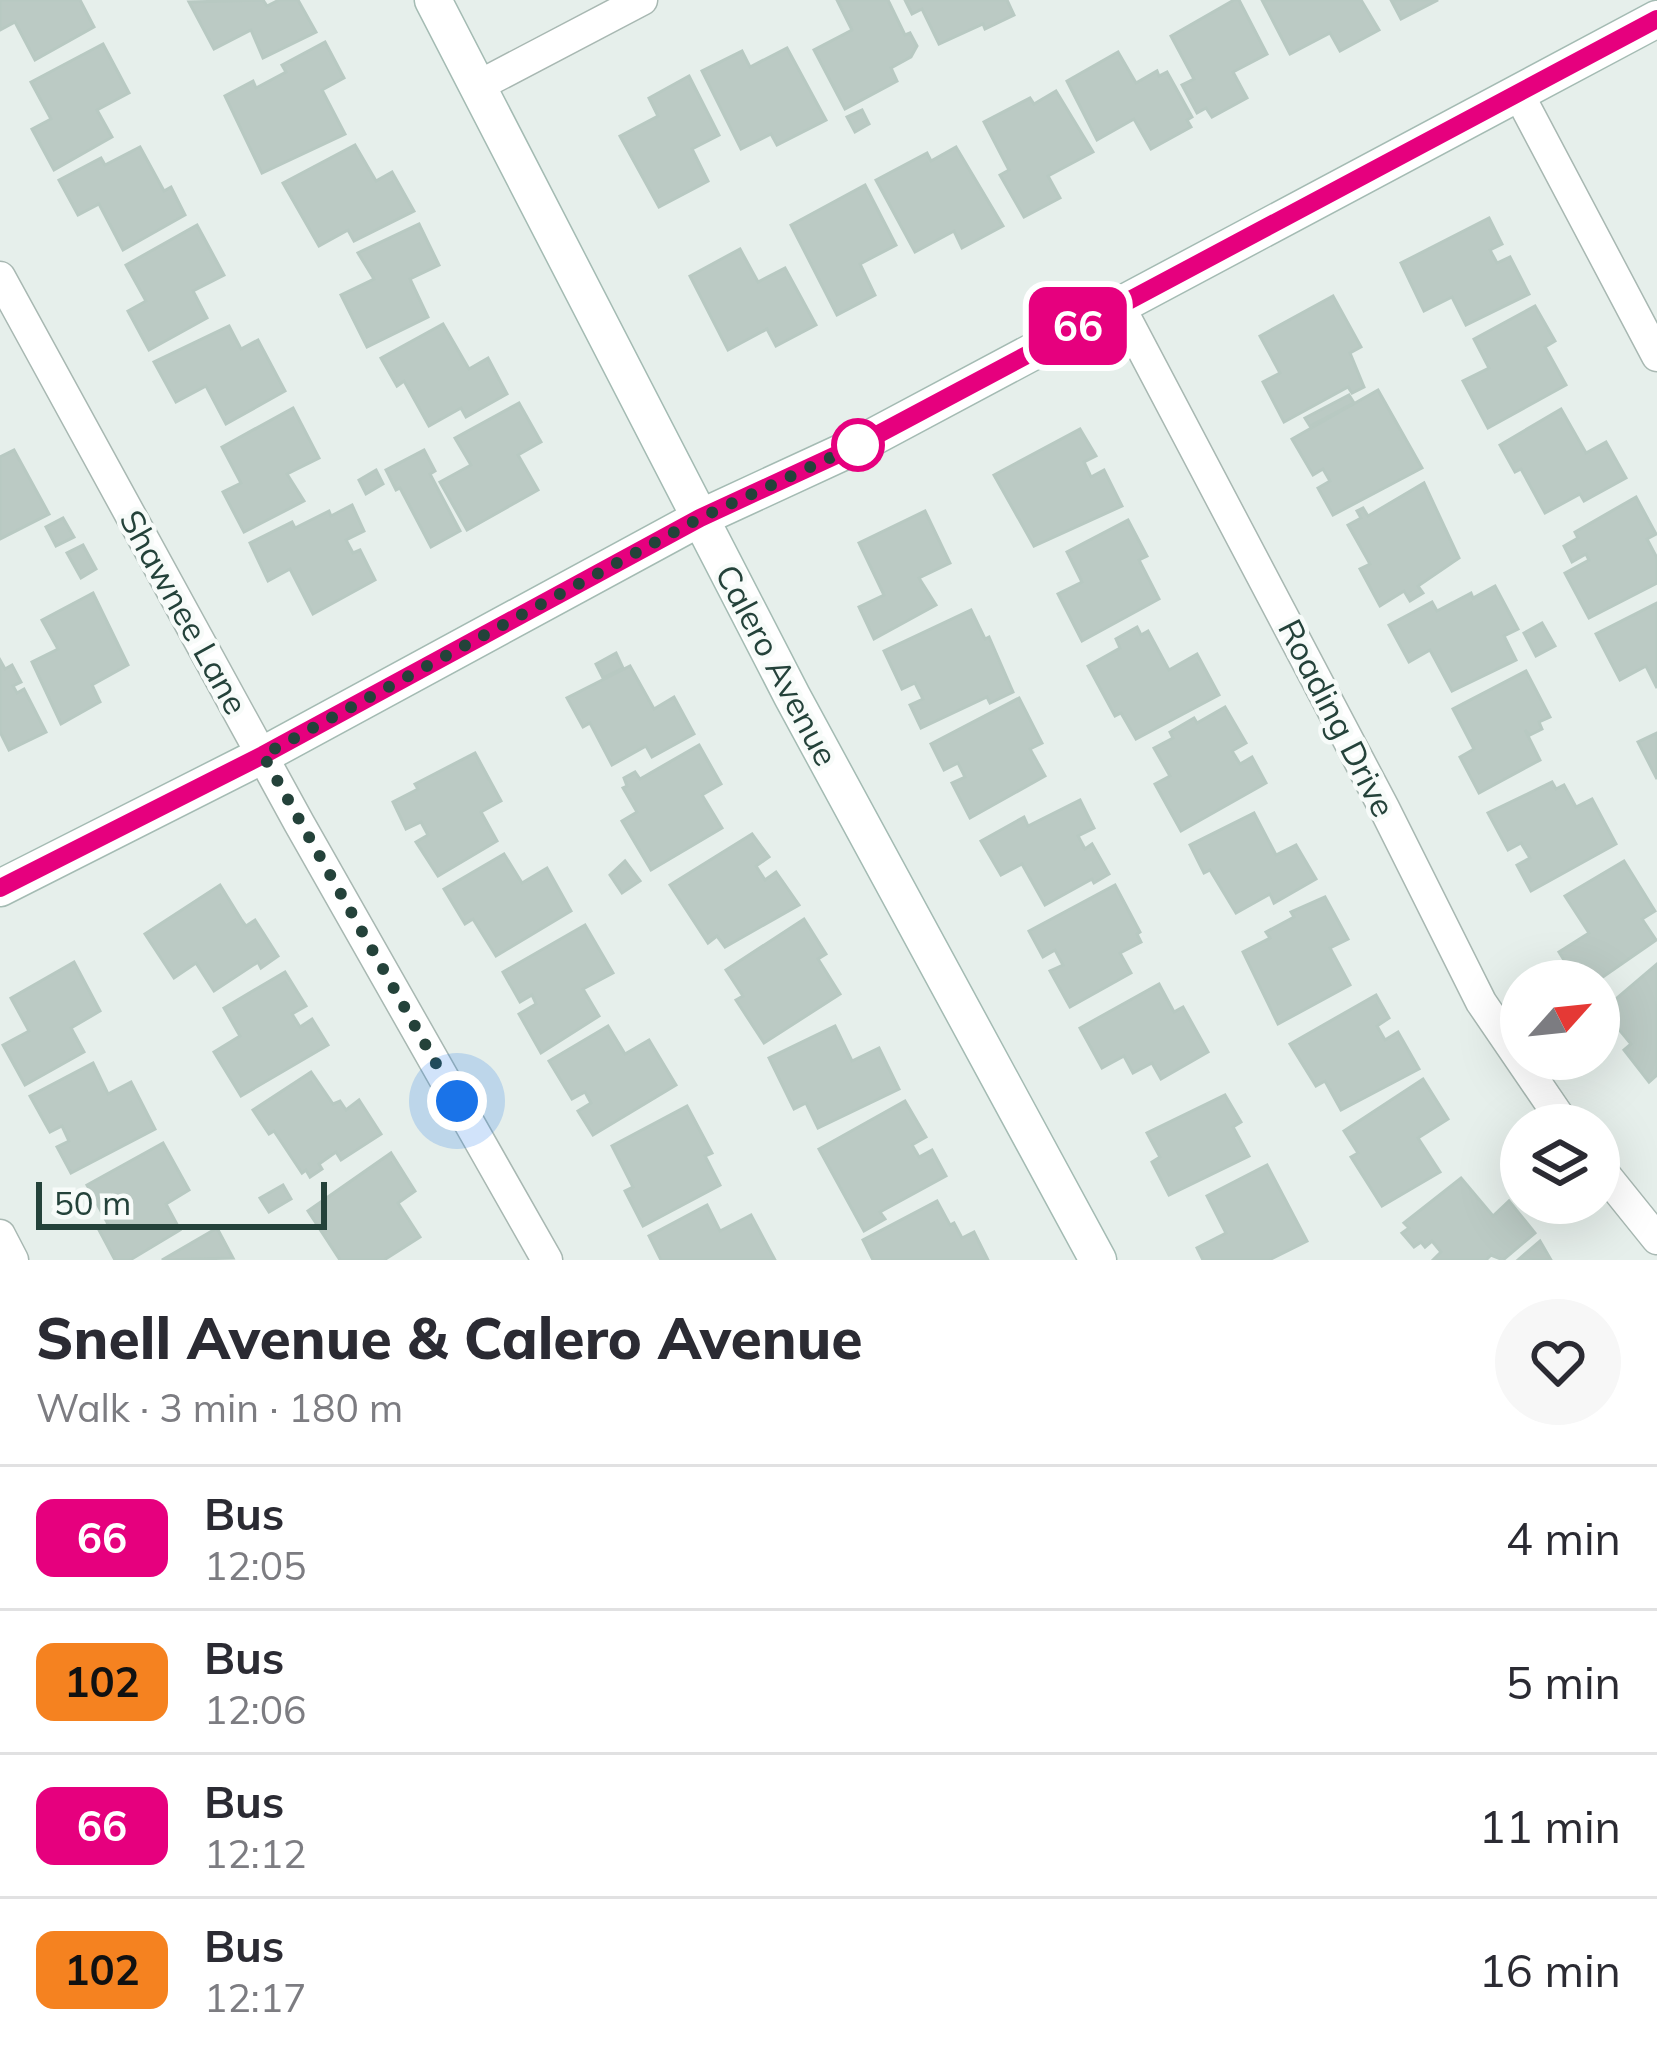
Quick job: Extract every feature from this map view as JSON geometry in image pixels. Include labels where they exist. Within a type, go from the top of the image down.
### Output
[{"type":"main road","name":"Calero Avenue","points":[[434,0],[791,696],[1098,1260]]},
{"type":"main road","points":[[0,888],[263,755],[700,518],[829,459],[1657,20]]},
{"type":"street","points":[[478,86],[641,0]]},
{"type":"street","points":[[1517,93],[1657,356]]},
{"type":"street","name":"Shawnee Lane","points":[[0,278],[10,322],[263,755],[548,1260]]},
{"type":"street","name":"Roading Drive","points":[[1119,305],[1298,641],[1481,1002],[1551,1104]]},
{"type":"street","points":[[1620,1193],[1657,1239]]},
{"type":"street","points":[[0,1235],[13,1260]]},
{"type":"building","points":[[0,0],[80,0],[94,27],[35,60],[15,22],[0,30]]},
{"type":"building","points":[[263,0],[267,6],[279,0],[298,0],[316,32],[263,58],[251,30],[214,49],[189,2]]},
{"type":"building","points":[[837,0],[888,0],[905,35],[910,33],[917,46],[911,57],[891,68],[897,81],[845,109],[814,50],[852,30]]},
{"type":"building","points":[[905,0],[1007,0],[1014,15],[939,44],[922,9],[912,14]]},
{"type":"building","points":[[1239,0],[1267,54],[1233,72],[1247,98],[1212,117],[1206,108],[1197,113],[1182,85],[1194,79],[1171,36]]},
{"type":"building","points":[[1262,0],[1361,0],[1379,30],[1340,51],[1330,33],[1290,54]]},
{"type":"building","points":[[1391,0],[1438,0],[1401,19]]},
{"type":"building","points":[[325,42],[344,78],[322,90],[345,134],[262,173],[225,96],[253,81],[256,88],[286,72],[282,65]]},
{"type":"building","points":[[103,44],[129,93],[97,110],[112,137],[54,170],[32,129],[51,119],[31,82]]},
{"type":"building","points":[[787,48],[826,120],[777,145],[771,134],[741,149],[702,71],[742,51],[750,67]]},
{"type":"building","points":[[1118,52],[1136,83],[1157,71],[1159,76],[1167,72],[1192,117],[1187,120],[1191,127],[1151,149],[1134,119],[1097,140],[1067,81]]},
{"type":"building","points":[[689,76],[719,135],[692,149],[708,181],[659,207],[620,136],[658,116],[649,98]]},
{"type":"building","points":[[1056,91],[1093,152],[1048,176],[1060,198],[1024,217],[1000,175],[1009,170],[984,122],[1030,98],[1034,104]]},
{"type":"building","points":[[862,110],[869,124],[855,132],[847,117]]},
{"type":"building","points":[[355,145],[376,181],[392,172],[414,211],[354,241],[348,230],[319,246],[283,183]]},
{"type":"building","points":[[140,147],[164,191],[171,187],[185,215],[123,250],[99,204],[78,215],[59,180],[101,158],[105,165]]},
{"type":"building","points":[[956,147],[1003,226],[962,248],[954,231],[915,252],[876,180],[927,153],[931,161]]},
{"type":"building","points":[[865,185],[896,245],[860,264],[875,295],[837,315],[791,225]]},
{"type":"building","points":[[1489,218],[1502,244],[1490,250],[1497,263],[1510,257],[1529,294],[1466,325],[1452,297],[1424,311],[1401,263]]},
{"type":"building","points":[[419,224],[439,265],[410,279],[428,317],[367,347],[341,295],[374,279],[358,253]]},
{"type":"building","points":[[197,225],[224,275],[193,291],[207,318],[149,350],[128,311],[146,301],[126,265]]},
{"type":"building","points":[[740,249],[758,282],[785,268],[816,325],[776,346],[767,329],[728,350],[690,276]]},
{"type":"building","points":[[1333,296],[1361,347],[1350,353],[1364,387],[1352,393],[1348,387],[1284,422],[1263,382],[1280,373],[1260,336]]},
{"type":"building","points":[[1535,306],[1555,341],[1545,347],[1566,385],[1488,428],[1463,381],[1489,368],[1474,339]]},
{"type":"building","points":[[443,324],[469,369],[488,358],[507,394],[466,417],[461,408],[429,426],[404,381],[397,386],[381,358]]},
{"type":"building","points":[[229,326],[241,349],[258,340],[285,391],[226,424],[206,386],[176,402],[154,362]]},
{"type":"building","points":[[1378,390],[1422,468],[1333,515],[1318,488],[1330,481],[1323,469],[1313,475],[1292,439]]},
{"type":"building","points":[[1349,395],[1354,403],[1310,426],[1305,418]]},
{"type":"building","points":[[519,403],[541,442],[518,455],[538,490],[467,530],[440,482],[471,465],[455,438]]},
{"type":"building","points":[[293,408],[319,458],[287,474],[304,501],[244,532],[223,492],[241,483],[222,447]]},
{"type":"building","points":[[1561,409],[1586,453],[1606,442],[1626,478],[1584,501],[1580,494],[1545,513],[1521,469],[1515,472],[1500,445]]},
{"type":"building","points":[[1080,429],[1096,456],[1084,462],[1091,477],[1104,470],[1122,506],[1034,546],[994,475]]},
{"type":"building","points":[[14,450],[49,514],[0,539],[0,457]]},
{"type":"building","points":[[424,450],[435,471],[430,474],[460,531],[431,547],[386,470]]},
{"type":"building","points":[[376,470],[383,484],[366,494],[359,480]]},
{"type":"building","points":[[1424,483],[1459,558],[1418,586],[1423,593],[1410,601],[1404,591],[1380,606],[1360,569],[1370,564],[1348,525],[1361,518],[1357,511],[1363,508],[1368,516]]},
{"type":"building","points":[[1636,497],[1656,534],[1647,539],[1657,558],[1657,583],[1589,618],[1565,573],[1589,560],[1586,554],[1572,562],[1564,546],[1578,538],[1575,532]]},
{"type":"building","points":[[352,505],[364,531],[346,540],[353,553],[360,550],[375,580],[313,614],[290,569],[268,581],[250,543],[292,522],[295,528]]},
{"type":"building","points":[[925,511],[950,563],[919,578],[936,605],[874,639],[859,607],[884,595],[859,543]]},
{"type":"building","points":[[63,518],[74,537],[56,546],[46,527]]},
{"type":"building","points":[[1128,520],[1147,556],[1139,560],[1159,599],[1082,641],[1058,594],[1082,582],[1067,552]]},
{"type":"building","points":[[83,545],[96,569],[81,578],[67,553]]},
{"type":"building","points":[[1495,586],[1518,629],[1504,636],[1516,660],[1452,691],[1430,650],[1409,662],[1389,625],[1432,602],[1437,611]]},
{"type":"building","points":[[93,593],[128,665],[92,685],[100,702],[61,724],[32,662],[58,649],[42,620]]},
{"type":"building","points":[[1657,603],[1657,688],[1646,666],[1620,680],[1596,634]]},
{"type":"building","points":[[971,610],[985,639],[989,637],[1013,692],[990,703],[987,697],[921,728],[910,705],[923,699],[915,683],[902,689],[884,651]]},
{"type":"building","points":[[1542,623],[1555,646],[1536,656],[1524,633]]},
{"type":"building","points":[[1137,627],[1141,635],[1148,631],[1169,670],[1197,654],[1219,695],[1136,739],[1121,713],[1115,716],[1088,666],[1120,648],[1116,639]]},
{"type":"building","points":[[616,653],[623,668],[603,678],[596,664]]},
{"type":"building","points":[[0,660],[5,669],[12,665],[21,682],[13,686],[17,693],[24,689],[46,732],[9,750],[0,732]]},
{"type":"building","points":[[630,666],[654,709],[674,697],[694,734],[652,757],[646,746],[612,765],[590,723],[583,727],[567,698]]},
{"type":"building","points":[[1526,671],[1550,717],[1539,722],[1542,729],[1530,735],[1525,730],[1540,760],[1479,793],[1460,757],[1474,749],[1453,709]]},
{"type":"building","points":[[1019,698],[1042,743],[1030,749],[1045,776],[970,818],[952,783],[965,777],[958,763],[944,770],[931,744]]},
{"type":"building","points":[[1225,707],[1246,743],[1232,751],[1240,764],[1252,757],[1266,783],[1181,831],[1155,784],[1170,776],[1154,748],[1194,718],[1197,723]]},
{"type":"building","points":[[1657,733],[1657,779],[1638,742]]},
{"type":"building","points":[[699,745],[721,784],[702,795],[722,828],[651,870],[622,821],[637,812],[623,788],[627,786],[624,778],[635,772],[640,779]]},
{"type":"building","points":[[475,753],[501,801],[481,812],[497,841],[438,876],[416,842],[428,835],[421,822],[406,829],[393,802],[418,789],[415,784]]},
{"type":"building","points":[[1552,782],[1556,789],[1564,785],[1576,807],[1592,799],[1616,844],[1531,891],[1517,865],[1530,858],[1521,843],[1508,850],[1488,813]]},
{"type":"building","points":[[1080,800],[1094,828],[1078,836],[1085,849],[1092,844],[1109,874],[1045,905],[1022,864],[1001,875],[981,841],[1024,817],[1028,826]]},
{"type":"building","points":[[1254,813],[1276,855],[1296,845],[1316,879],[1274,903],[1270,894],[1236,913],[1210,870],[1204,873],[1190,845]]},
{"type":"building","points":[[752,834],[769,857],[756,866],[765,880],[776,872],[799,905],[725,947],[717,936],[708,943],[670,885]]},
{"type":"building","points":[[504,854],[522,883],[547,868],[571,911],[496,956],[473,919],[465,924],[444,889]]},
{"type":"building","points":[[625,861],[640,881],[622,893],[610,875]]},
{"type":"building","points":[[1624,861],[1655,911],[1642,919],[1656,940],[1620,965],[1620,960],[1564,960],[1559,952],[1589,933],[1565,896]]},
{"type":"building","points":[[220,885],[246,926],[255,920],[278,956],[261,968],[258,962],[214,991],[196,963],[174,978],[145,934]]},
{"type":"building","points":[[1115,885],[1140,932],[1141,942],[1120,953],[1131,973],[1070,1007],[1050,971],[1063,965],[1055,950],[1043,957],[1029,931]]},
{"type":"building","points":[[1325,897],[1348,939],[1330,948],[1350,985],[1278,1024],[1243,952],[1270,938],[1266,932],[1294,917],[1291,912]]},
{"type":"building","points":[[804,919],[826,954],[818,959],[840,994],[764,1043],[736,1000],[743,996],[726,970]]},
{"type":"building","points":[[585,925],[613,973],[583,989],[599,1016],[541,1053],[519,1014],[536,1004],[532,995],[520,1002],[503,972]]},
{"type":"building","points":[[74,962],[100,1011],[71,1028],[84,1052],[25,1085],[3,1045],[29,1031],[11,998]]},
{"type":"building","points":[[1657,964],[1657,1075],[1649,1082],[1624,1050],[1631,1044],[1620,1031],[1620,996]]},
{"type":"building","points":[[285,972],[306,1006],[292,1014],[300,1027],[312,1019],[328,1045],[241,1096],[214,1052],[240,1036],[224,1008]]},
{"type":"building","points":[[1159,984],[1174,1012],[1183,1007],[1208,1052],[1161,1079],[1152,1063],[1133,1073],[1124,1056],[1102,1068],[1080,1028]]},
{"type":"building","points":[[1376,995],[1389,1018],[1377,1026],[1385,1040],[1398,1032],[1419,1069],[1341,1110],[1325,1081],[1316,1086],[1290,1044]]},
{"type":"building","points":[[608,1026],[625,1054],[649,1040],[676,1085],[593,1135],[578,1111],[591,1103],[585,1092],[572,1099],[549,1061]]},
{"type":"building","points":[[835,1026],[852,1061],[879,1048],[899,1089],[818,1128],[806,1103],[794,1109],[769,1058]]},
{"type":"building","points":[[93,1063],[108,1094],[131,1082],[155,1129],[71,1173],[57,1147],[69,1141],[62,1126],[50,1132],[30,1096]]},
{"type":"building","points":[[311,1072],[333,1104],[340,1101],[346,1110],[359,1100],[381,1134],[341,1160],[336,1152],[310,1177],[253,1110]]},
{"type":"building","points":[[1423,1079],[1448,1119],[1418,1138],[1440,1172],[1382,1206],[1351,1157],[1358,1153],[1344,1131]]},
{"type":"building","points":[[1225,1095],[1241,1122],[1233,1127],[1249,1156],[1169,1195],[1152,1162],[1160,1157],[1147,1133]]},
{"type":"building","points":[[905,1101],[926,1137],[912,1145],[919,1157],[932,1150],[946,1176],[880,1212],[885,1219],[864,1231],[819,1149]]},
{"type":"building","points":[[687,1106],[712,1153],[705,1156],[720,1185],[643,1226],[625,1191],[633,1187],[612,1146]]},
{"type":"building","points":[[163,1143],[189,1190],[166,1204],[180,1230],[130,1260],[115,1260],[99,1230],[108,1224],[87,1185]]},
{"type":"building","points":[[391,1153],[415,1191],[398,1203],[420,1237],[384,1260],[340,1260],[308,1211]]},
{"type":"building","points":[[1267,1165],[1307,1241],[1269,1260],[1203,1260],[1197,1248],[1226,1233],[1207,1196]]},
{"type":"building","points":[[1461,1178],[1493,1216],[1500,1209],[1500,1224],[1528,1224],[1535,1233],[1503,1260],[1491,1255],[1486,1260],[1433,1260],[1441,1252],[1432,1241],[1414,1247],[1402,1233],[1409,1228],[1404,1223]]},
{"type":"building","points":[[283,1185],[291,1199],[269,1212],[260,1198]]},
{"type":"building","points":[[937,1201],[962,1238],[974,1232],[988,1260],[873,1260],[863,1240]]},
{"type":"building","points":[[707,1205],[720,1231],[751,1215],[775,1260],[661,1260],[649,1236]]},
{"type":"building","points":[[217,1228],[233,1258],[162,1260]]},
{"type":"building","points":[[1540,1241],[1551,1260],[1518,1260]]},
{"type":"bus line","name":"66","points":[[0,888],[263,755],[700,518],[858,445],[1657,19]]},
{"type":"route","points":[[457,1101],[263,755],[700,518],[858,445]]}]
